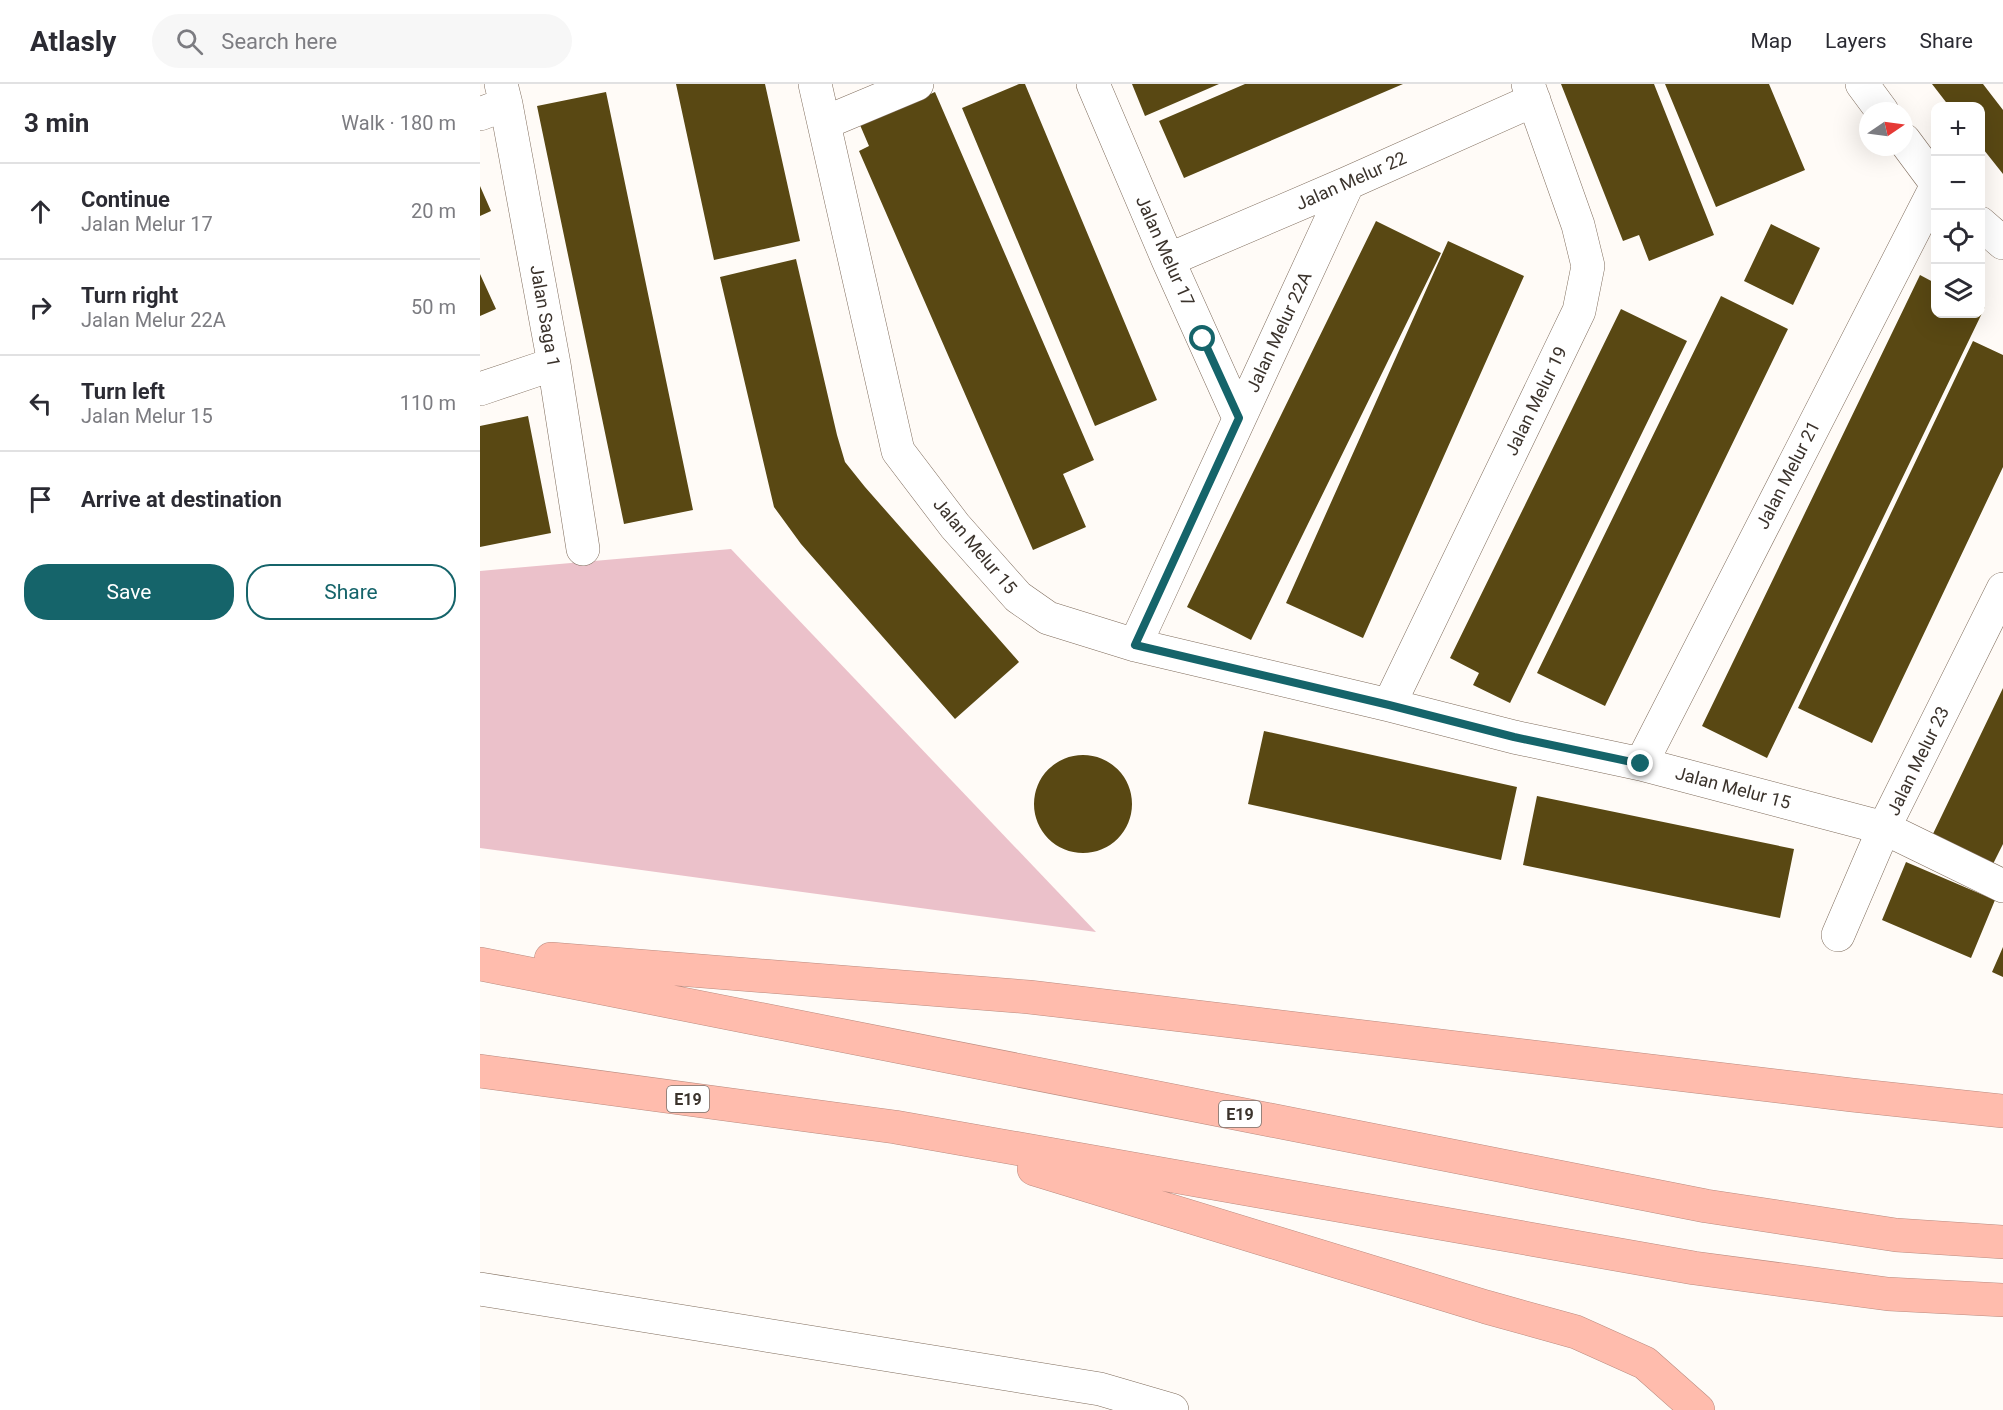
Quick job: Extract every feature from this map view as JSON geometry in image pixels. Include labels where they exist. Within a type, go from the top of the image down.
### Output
[{"type":"highway","points":[[480,954],[1029,997],[1840,1094],[2003,1111]]},
{"type":"highway","name":"E19","points":[[480,964],[1706,1206],[1896,1235],[2003,1242]]},
{"type":"highway","name":"E19","points":[[480,1071],[895,1126],[1694,1268],[1888,1294],[2003,1300]]},
{"type":"highway","points":[[895,1126],[1486,1307],[1576,1332],[1645,1363],[1698,1410]]},
{"type":"street","name":"Jalan Melur 15","points":[[814,84],[898,450],[955,526],[1018,597],[1048,618],[1135,645],[1514,737],[1641,764],[1884,828],[2003,886]]},
{"type":"street","points":[[824,123],[917,84]]},
{"type":"street","name":"Jalan Melur 17","points":[[1093,84],[1239,418]]},
{"type":"street","points":[[1862,84],[1875,102]]},
{"type":"street","name":"Jalan Melur 22","points":[[1168,260],[1348,183],[1531,92]]},
{"type":"street","name":"Jalan Melur 19","points":[[1389,705],[1579,311],[1588,266],[1578,225],[1531,92]]},
{"type":"street","name":"Jalan Saga 1","points":[[496,101],[554,364],[583,549]]},
{"type":"street","points":[[1913,153],[1931,179]]},
{"type":"street","name":"Jalan Melur 22A","points":[[1135,645],[1348,183]]},
{"type":"street","name":"Jalan Melur 21","points":[[1641,764],[1931,193]]},
{"type":"street","points":[[1985,227],[2003,243]]},
{"type":"street","points":[[480,389],[554,364]]},
{"type":"street","name":"Jalan Melur 23","points":[[1838,935],[1884,828],[2003,589]]},
{"type":"street","points":[[480,1289],[1100,1389],[1172,1410]]},
{"type":"shaded area","points":[[731,549],[1096,932],[480,848],[480,571]]},
{"type":"building","points":[[676,84],[765,84],[800,241],[714,260]]},
{"type":"building","points":[[1019,84],[1025,84],[1157,400],[1095,426],[962,108]]},
{"type":"building","points":[[1132,84],[1219,84],[1145,116]]},
{"type":"building","points":[[1245,84],[1403,84],[1184,178],[1159,121]]},
{"type":"building","points":[[1561,84],[1654,84],[1714,235],[1649,261],[1639,235],[1623,241]]},
{"type":"building","points":[[1665,84],[1769,84],[1805,170],[1716,207]]},
{"type":"building","points":[[1932,84],[1983,84],[2003,110],[2003,174],[1985,151],[1985,102],[1946,102]]},
{"type":"building","points":[[606,92],[693,510],[624,524],[537,106]]},
{"type":"building","points":[[935,92],[1094,460],[1063,474],[1086,527],[1033,550],[859,151],[869,146],[860,125]]},
{"type":"building","points":[[480,186],[491,211],[480,216]]},
{"type":"building","points":[[1376,221],[1441,253],[1251,640],[1187,607]]},
{"type":"building","points":[[1771,224],[1820,248],[1793,305],[1744,281]]},
{"type":"building","points":[[1448,241],[1524,276],[1363,638],[1286,603]]},
{"type":"building","points":[[796,259],[845,462],[1019,662],[955,719],[801,544],[774,507],[720,277]]},
{"type":"building","points":[[480,274],[496,309],[480,316]]},
{"type":"building","points":[[1920,275],[1931,281],[1931,318],[1980,318],[1767,758],[1702,726]]},
{"type":"building","points":[[1721,296],[1788,329],[1605,706],[1537,673]]},
{"type":"building","points":[[1621,309],[1687,341],[1510,703],[1473,685],[1479,673],[1450,658]]},
{"type":"building","points":[[1973,341],[2003,355],[2003,467],[1872,743],[1798,708]]},
{"type":"building","points":[[528,416],[551,533],[480,547],[480,426]]},
{"type":"building","points":[[2003,688],[2003,844],[1991,868],[1931,838]]},
{"type":"building","points":[[1264,731],[1517,787],[1501,860],[1248,804]]},
{"type":"building","points":[[1083,755],[1102,758],[1118,769],[1129,785],[1132,804],[1129,823],[1118,839],[1102,850],[1083,853],[1064,850],[1048,839],[1037,823],[1034,804],[1037,785],[1048,769],[1064,758]]},
{"type":"building","points":[[1537,796],[1794,849],[1780,918],[1523,865]]},
{"type":"building","points":[[1906,862],[1995,900],[1971,958],[1882,920]]},
{"type":"building","points":[[2003,947],[2003,977],[1992,972]]},
{"type":"route","points":[[1203,339],[1239,418],[1135,645],[1514,737],[1641,764]]}]
